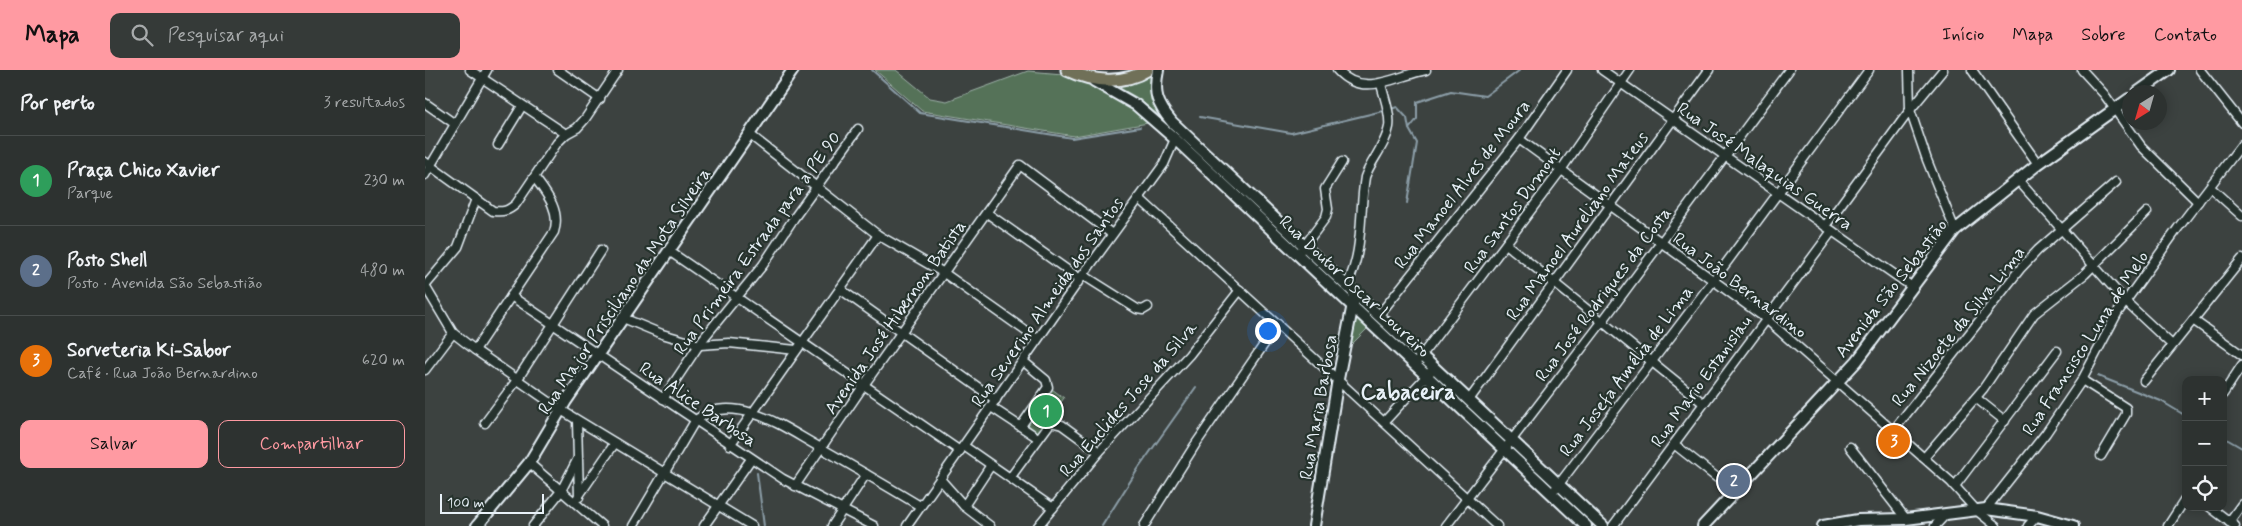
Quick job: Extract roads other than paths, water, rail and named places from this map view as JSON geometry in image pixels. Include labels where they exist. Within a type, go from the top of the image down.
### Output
[{"type":"main road","name":"Rua Major Prisciliano da Mota Silveira","points":[[477,526],[529,463],[561,410],[793,70]]},
{"type":"main road","points":[[1067,70],[1094,80],[1133,76],[1147,70]]},
{"type":"main road","name":"Rua Doutor Oscar Loureiro","points":[[1158,70],[1155,88],[1162,111],[1179,129],[1603,526]]},
{"type":"main road","points":[[2148,85],[2169,70]]},
{"type":"main road","name":"Rua Doutor Oscar Loureiro","points":[[1094,80],[1136,105],[1175,139],[1353,304],[1414,365],[1586,526]]},
{"type":"main road","name":"Avenida São Sebastião","points":[[1707,525],[1868,347],[1911,286],[1955,230],[2038,164],[2122,104]]},
{"type":"main road","name":"Rua Maria Barbosa","points":[[1314,526],[1338,379],[1356,294]]},
{"type":"main road","points":[[1823,526],[1858,520],[1906,519],[1981,509],[2037,516],[2073,526]]},
{"type":"street","points":[[470,70],[566,134]]},
{"type":"street","points":[[425,175],[428,164],[455,124],[487,70]]},
{"type":"street","points":[[558,70],[600,99]]},
{"type":"street","points":[[428,164],[493,210],[503,212],[510,210],[535,178],[557,143],[566,134],[577,128],[600,99],[618,70]]},
{"type":"street","points":[[1337,70],[1350,81],[1359,84],[1381,84],[1423,70]]},
{"type":"street","name":"Rua Manoel Alves de Moura","points":[[1379,315],[1519,139],[1567,70]]},
{"type":"street","name":"Rua José Malaquias Guerra","points":[[1602,70],[1911,286]]},
{"type":"street","name":"Rua Santos Dumont","points":[[1414,365],[1561,170],[1630,70]]},
{"type":"street","name":"Rua Manoel Aureliano Mateus","points":[[1469,400],[1709,70]]},
{"type":"street","name":"Rua José Rodrigues da Costa","points":[[1446,526],[1661,244],[1789,70]]},
{"type":"street","name":"Rua Josefa Amélia de Lima","points":[[1551,493],[1713,281],[1869,70]]},
{"type":"street","points":[[1909,70],[1910,110],[1927,160],[1955,230]]},
{"type":"street","name":"Rua Mario Estanislau","points":[[1613,526],[1765,318],[1910,110],[1943,70]]},
{"type":"street","points":[[1972,70],[2038,164]]},
{"type":"street","points":[[2082,70],[2104,94],[2141,146],[2198,202]]},
{"type":"street","points":[[2200,70],[2242,123]]},
{"type":"street","points":[[1347,285],[1356,265],[1359,250],[1365,177],[1384,141],[1390,125],[1381,84]]},
{"type":"street","points":[[425,103],[455,124]]},
{"type":"street","points":[[497,146],[522,106]]},
{"type":"street","name":"Rua Primeira Estrada para a PE 90","points":[[663,399],[700,345],[763,265],[816,187],[859,129]]},
{"type":"street","points":[[749,134],[878,235],[944,274],[1037,339]]},
{"type":"street","name":"Rua Severino Almeida dos Santos","points":[[907,526],[1081,277],[1164,164],[1175,139]]},
{"type":"street","name":"Rua João Bernardino","points":[[1519,139],[1765,318],[1981,509],[1996,526]]},
{"type":"street","name":"Rua Francisco Luna de Melo","points":[[1981,509],[2046,434],[2083,380],[2110,325],[2242,144]]},
{"type":"street","points":[[1298,255],[1326,217],[1328,209],[1325,189],[1343,162]]},
{"type":"street","name":"Avenida José Hibernon Batista","points":[[795,486],[1020,165],[1112,234]]},
{"type":"street","points":[[475,350],[554,232],[557,222],[551,200],[535,178]]},
{"type":"street","points":[[2018,180],[2126,302],[2172,345]]},
{"type":"street","name":"Rua Nizoete da Silva Lima","points":[[1893,431],[2020,269],[2038,250],[2116,182]]},
{"type":"street","points":[[2210,187],[2242,216]]},
{"type":"street","points":[[1139,198],[1497,526]]},
{"type":"street","points":[[476,199],[458,247],[425,286],[453,333],[577,421],[615,442],[752,526]]},
{"type":"street","points":[[1924,458],[1976,398],[2034,314],[2085,274],[2092,264],[2147,212]]},
{"type":"street","points":[[987,213],[1081,277],[1137,309],[1143,310],[1148,307]]},
{"type":"street","points":[[730,445],[878,235]]},
{"type":"street","points":[[1506,244],[1703,404]]},
{"type":"street","points":[[485,423],[517,380],[601,250]]},
{"type":"street","points":[[669,251],[864,385],[962,448],[991,464],[1053,508]]},
{"type":"street","points":[[2144,381],[2242,260]]},
{"type":"street","points":[[840,289],[903,332],[1038,438]]},
{"type":"street","name":"Rua Euclides Jose da Silva","points":[[1039,526],[1099,452],[1189,354],[1240,290]]},
{"type":"street","name":"Rua Alice Barbosa","points":[[511,296],[751,459],[795,486],[874,526]]},
{"type":"street","points":[[623,318],[662,334],[700,345],[729,343],[796,350]]},
{"type":"street","points":[[2193,320],[2242,355]]},
{"type":"street","points":[[1144,526],[1195,445],[1278,324]]},
{"type":"street","points":[[425,370],[453,333]]},
{"type":"street","points":[[1955,486],[2057,351]]},
{"type":"street","points":[[1021,426],[1047,392],[1048,387],[1046,380],[1023,361]]},
{"type":"street","points":[[2227,388],[2242,365]]},
{"type":"street","points":[[1385,422],[1428,377],[1434,368]]},
{"type":"street","points":[[2083,380],[2126,408],[2126,414],[2101,456]]},
{"type":"street","points":[[1976,398],[2005,421]]},
{"type":"street","points":[[633,526],[695,422],[703,414],[723,409],[753,413],[821,448],[920,506]]},
{"type":"street","name":"Rua Major Prisciliano da Mota Silveira","points":[[577,421],[577,500]]},
{"type":"street","points":[[1010,478],[1047,426],[1056,422],[1099,452]]},
{"type":"street","points":[[577,500],[615,442]]},
{"type":"street","points":[[1674,444],[1735,492]]},
{"type":"street","points":[[1850,448],[1906,519]]},
{"type":"street","points":[[704,526],[720,506],[751,459]]},
{"type":"street","points":[[533,526],[561,490],[577,460]]},
{"type":"street","points":[[529,463],[561,490],[577,500],[598,525]]},
{"type":"street","points":[[964,506],[991,464]]},
{"type":"street","points":[[832,526],[866,474]]},
{"type":"street","points":[[939,479],[964,506],[990,526]]},
{"type":"street","points":[[2215,511],[2232,524],[2242,504]]},
{"type":"street","points":[[2169,526],[2182,505]]},
{"type":"street","points":[[1935,526],[1947,514]]},
{"type":"street","points":[[2028,526],[2037,516]]},
{"type":"waterway","points":[[872,70],[920,113],[1072,138],[1140,127]]},
{"type":"waterway","points":[[1391,109],[1397,107],[1407,118],[1409,129],[1417,119],[1417,102],[1451,91],[1485,96],[1520,70]]},
{"type":"waterway","points":[[1200,117],[1291,133],[1387,110]]},
{"type":"waterway","points":[[1407,203],[1417,143],[1409,129]]},
{"type":"waterway","points":[[2098,376],[2161,401],[2182,414]]},
{"type":"waterway","points":[[1102,526],[1138,469],[1196,387]]},
{"type":"waterway","points":[[2227,439],[2242,448]]},
{"type":"waterway","points":[[757,473],[764,526]]},
{"type":"place","name":"Praça Chico Xavier","points":[[1046,411]]},
{"type":"place","name":"Sorveteria Ki-Sabor","points":[[1894,441]]},
{"type":"place","name":"Posto Shell","points":[[1734,481]]},
{"type":"district","name":"Cabaceira","points":[[1408,391]]}]
